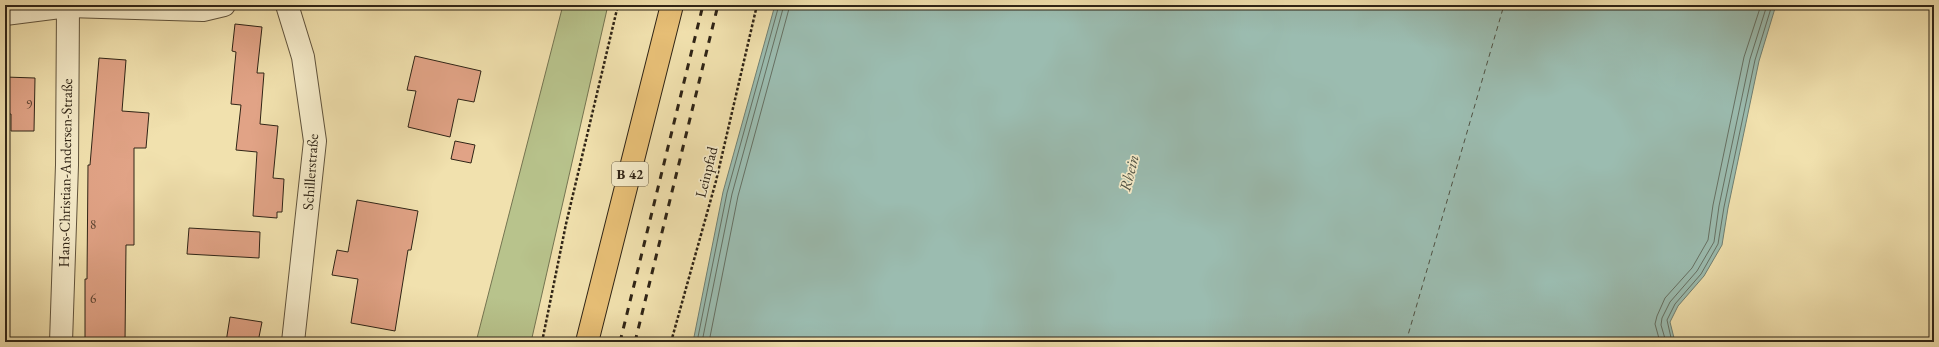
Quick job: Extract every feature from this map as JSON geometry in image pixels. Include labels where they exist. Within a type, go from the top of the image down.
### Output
[{"type":"main road","name":"B 42","points":[[587,342],[672,5]]},
{"type":"street","points":[[5,14],[68,6],[203,10],[224,5]]},
{"type":"street","name":"Schillerstraße","points":[[287,5],[303,57],[315,141],[293,342]]},
{"type":"street","name":"Hans-Christian-Andersen-Straße","points":[[61,342],[67,165],[68,6]]},
{"type":"path","points":[[542,342],[566,224],[618,5]]},
{"type":"path","name":"Leinpfad","points":[[671,342],[716,181],[757,5]]},
{"type":"green space","points":[[563,5],[608,5],[531,342],[476,342]]},
{"type":"water","name":"Rhein","points":[[775,5],[1776,5],[1759,61],[1728,208],[1722,245],[1704,276],[1678,306],[1670,322],[1674,338],[1678,342],[693,342],[723,192]]},
{"type":"building","points":[[235,24],[262,27],[257,73],[264,73],[260,124],[278,126],[273,178],[284,179],[282,212],[277,212],[277,218],[253,216],[257,152],[236,150],[241,105],[231,104],[236,52],[232,51]]},
{"type":"building","points":[[415,56],[481,71],[474,102],[458,99],[450,137],[408,127],[416,91],[407,90]]},
{"type":"building","points":[[99,58],[126,60],[122,111],[149,113],[146,148],[134,148],[134,245],[126,245],[125,342],[85,342],[88,165],[90,165]]},
{"type":"building","points":[[5,77],[35,78],[34,131],[11,131],[11,114],[5,114]]},
{"type":"building","points":[[455,141],[475,145],[471,163],[451,159]]},
{"type":"building","points":[[357,200],[418,211],[411,250],[408,250],[395,331],[351,323],[358,279],[332,275],[337,250],[348,252]]},
{"type":"building","points":[[189,228],[260,232],[259,258],[187,254]]},
{"type":"building","points":[[230,317],[262,322],[258,342],[226,342]]},
{"type":"ferry route","points":[[1406,342],[1504,5]]},
{"type":"railway","points":[[620,342],[703,5]]},
{"type":"railway","points":[[635,342],[718,5]]}]
